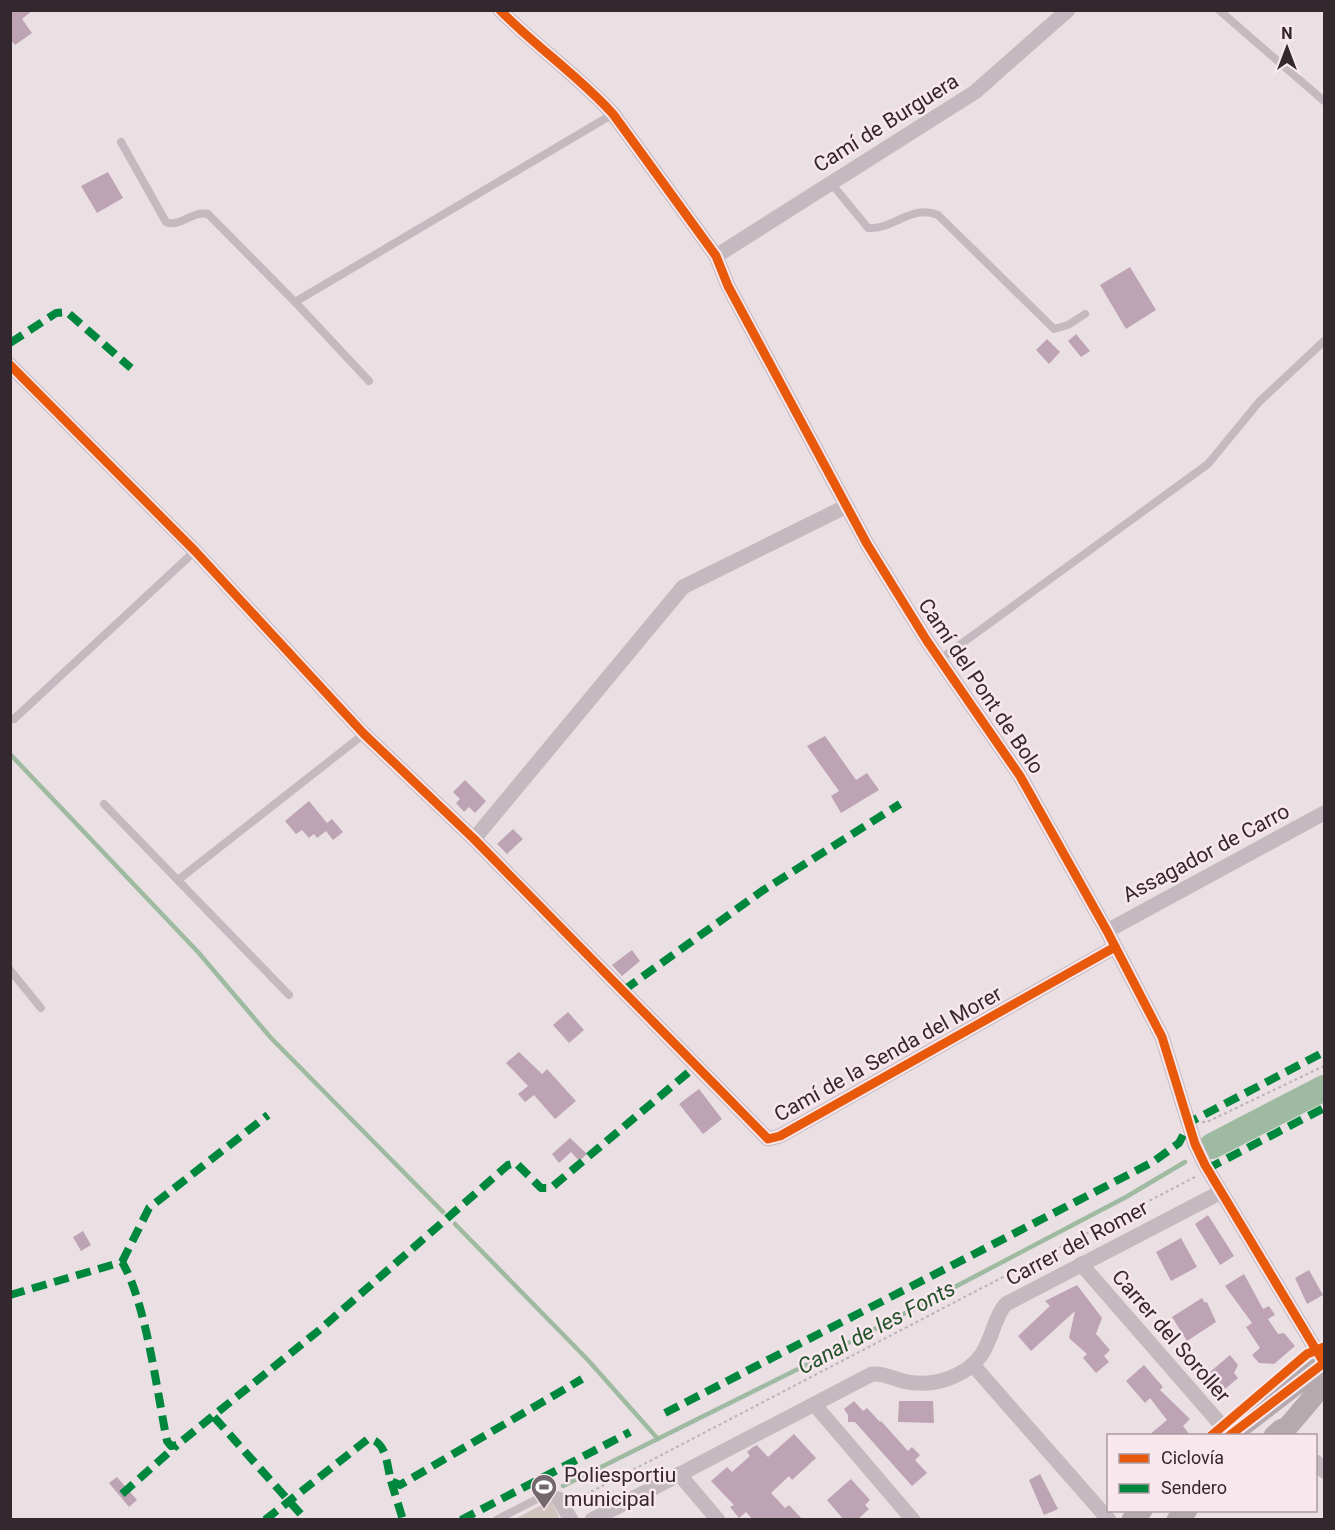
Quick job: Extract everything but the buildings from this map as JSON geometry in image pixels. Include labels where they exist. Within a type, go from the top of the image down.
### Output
[{"type":"street","name":"Camí del Pont de Bolo","points":[[500,10],[534,45],[595,93],[613,114],[716,256],[728,286],[867,544],[939,660],[1020,776],[1107,931],[1162,1037],[1195,1144],[1206,1167],[1324,1363]]},
{"type":"street","name":"Camí de Burguera","points":[[716,256],[975,92],[1068,10]]},
{"type":"street","name":"Camí de la Senda del Morer","points":[[10,365],[195,551],[364,734],[474,839],[762,1135],[773,1139],[1115,947]]},
{"type":"street","points":[[474,839],[682,587],[847,506]]},
{"type":"street","name":"Assagador de Carro","points":[[1107,931],[1324,813]]},
{"type":"street","name":"Carrer del Romer","points":[[592,1520],[872,1374],[882,1374],[912,1383],[932,1382],[953,1377],[973,1365],[993,1335],[1001,1308],[1221,1192]]},
{"type":"street","name":"Carrer del Soroller","points":[[1081,1264],[1228,1434]]},
{"type":"street","points":[[1230,1434],[1324,1363]]},
{"type":"street","points":[[973,1365],[1109,1520]]},
{"type":"street","points":[[1288,1427],[1302,1396],[1324,1377]]},
{"type":"street","points":[[1288,1427],[1324,1384]]},
{"type":"street","points":[[814,1404],[913,1520]]},
{"type":"street","points":[[1270,1405],[1288,1427]]},
{"type":"street","points":[[679,1474],[718,1520]]},
{"type":"street","points":[[561,1502],[571,1520]]},
{"type":"lane","points":[[1219,10],[1324,101]]},
{"type":"lane","points":[[295,302],[613,114]]},
{"type":"lane","points":[[121,142],[166,222],[177,224],[195,214],[208,214],[369,381]]},
{"type":"lane","points":[[831,183],[868,228],[883,227],[910,213],[922,211],[938,215],[1054,329],[1068,325],[1085,314]]},
{"type":"lane","points":[[939,660],[1208,464],[1259,402],[1324,341]]},
{"type":"lane","points":[[14,719],[195,551]]},
{"type":"lane","points":[[178,880],[364,734]]},
{"type":"lane","points":[[104,804],[289,995]]},
{"type":"lane","points":[[10,970],[41,1008]]},
{"type":"lane","points":[[496,1520],[544,1495],[555,1494],[561,1502]]},
{"type":"path","points":[[1190,1122],[1207,1122],[1324,1066]]},
{"type":"path","points":[[561,1502],[1166,1194],[1206,1167]]},
{"type":"shaded area","name":"Poliesportiu municipal","points":[[551,1500],[560,1519],[513,1520]]},
{"type":"waterway","points":[[10,754],[198,952],[271,1038],[443,1212]]},
{"type":"waterway","name":"Canal de les Fonts","points":[[1212,1146],[1324,1088]]},
{"type":"waterway","name":"Canal de les Fonts","points":[[563,1486],[814,1361],[1126,1197],[1185,1162]]},
{"type":"waterway","points":[[455,1224],[587,1359],[658,1439]]},
{"type":"marked path","points":[[10,343],[56,313],[67,312],[131,368]]},
{"type":"marked path","points":[[624,990],[762,891],[900,804]]},
{"type":"marked path","points":[[665,1413],[1153,1162],[1179,1143],[1190,1122],[1324,1052]]},
{"type":"marked path","points":[[10,1295],[122,1262],[138,1300],[144,1323],[167,1441],[171,1446],[177,1445],[317,1332],[508,1165],[516,1163],[541,1188],[551,1188],[696,1066]]},
{"type":"marked path","points":[[1207,1169],[1324,1108]]},
{"type":"marked path","points":[[122,1262],[149,1208],[268,1115]]},
{"type":"marked path","points":[[265,1520],[368,1439],[379,1444],[383,1449],[391,1481],[400,1485],[582,1379]]},
{"type":"marked path","points":[[214,1417],[306,1520]]},
{"type":"marked path","points":[[461,1520],[630,1432]]},
{"type":"marked path","points":[[122,1494],[177,1445]]},
{"type":"marked path","points":[[391,1481],[403,1520]]},
{"type":"cycle path","points":[[500,10],[613,114],[716,256],[728,286],[867,544],[927,641],[1020,776],[1107,931],[1162,1037],[1195,1144],[1205,1165],[1324,1363]]},
{"type":"cycle path","points":[[10,365],[195,551],[364,734],[474,839],[768,1139],[780,1136],[1115,947]]},
{"type":"cycle path","points":[[1213,1434],[1307,1354],[1324,1347]]},
{"type":"cycle path","points":[[1232,1434],[1324,1363]]},
{"type":"place","name":"Poliesportiu municipal","points":[[544,1510]]}]
